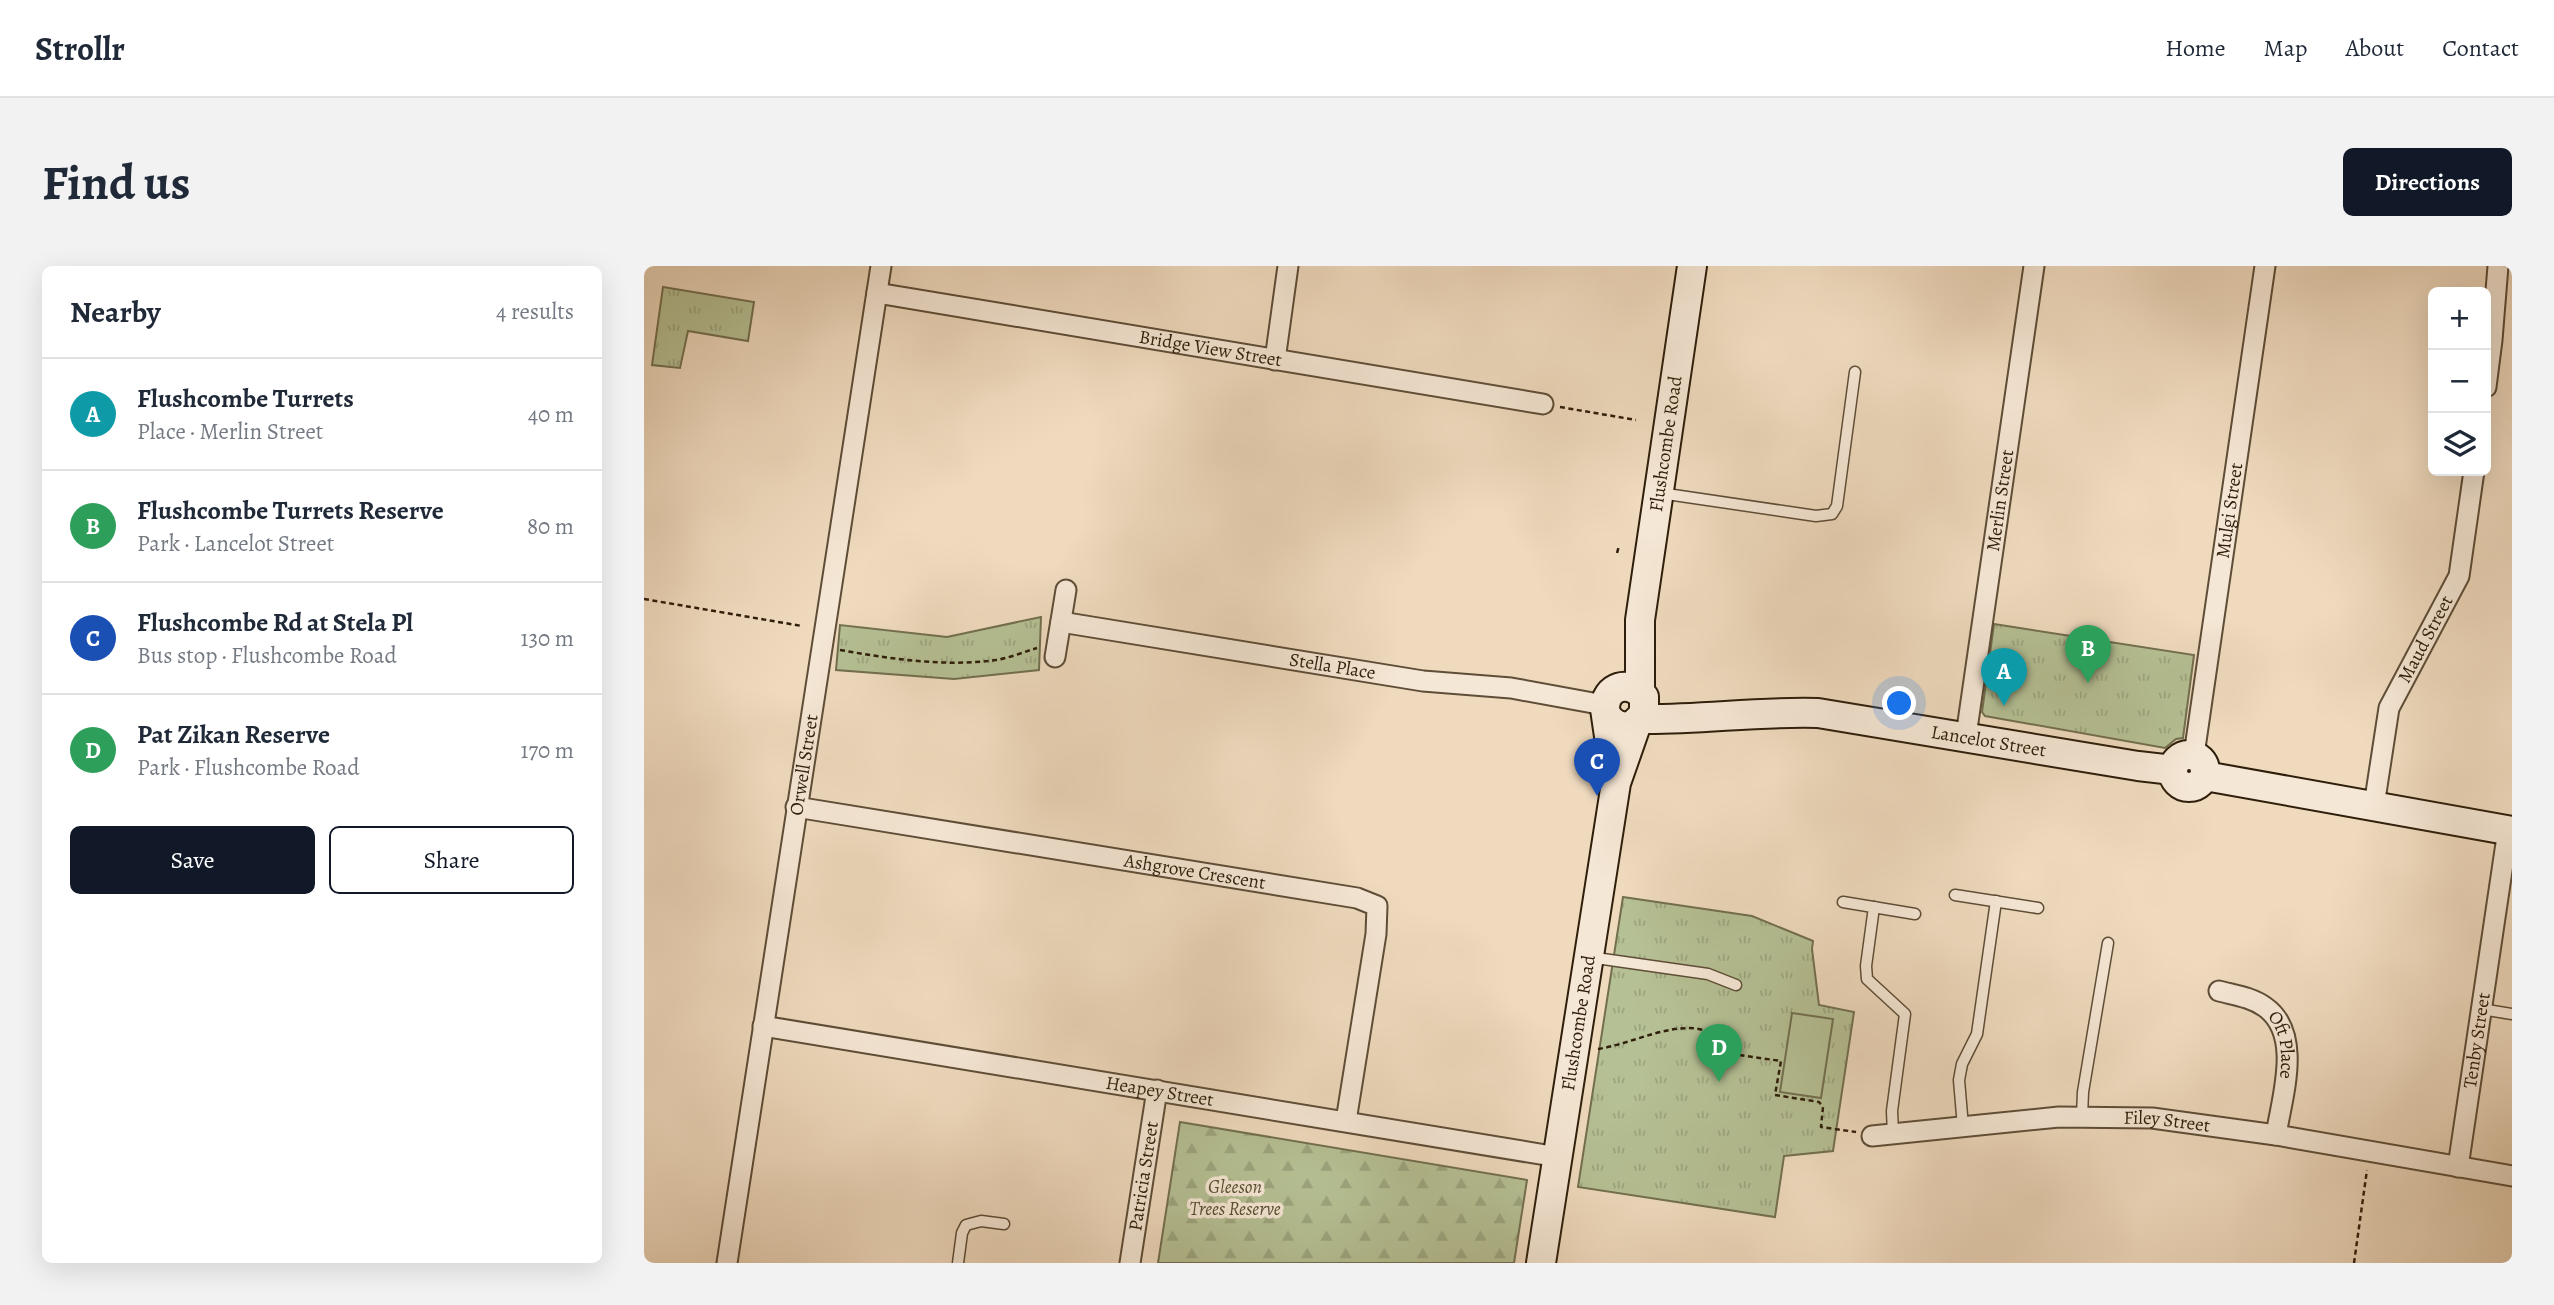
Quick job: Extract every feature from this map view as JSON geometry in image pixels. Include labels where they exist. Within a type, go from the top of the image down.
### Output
[{"type":"street","name":"Orwell Street","points":[[727,1263],[881,266]]},
{"type":"street","points":[[1275,360],[1288,266]]},
{"type":"street","name":"Flushcombe Road","points":[[1541,1263],[1616,783],[1640,708],[1640,620],[1692,266]]},
{"type":"street","name":"Merlin Street","points":[[1966,736],[2034,266]]},
{"type":"street","name":"Mulgi Street","points":[[2190,767],[2265,266]]},
{"type":"street","points":[[2491,353],[2498,266]]},
{"type":"street","name":"Bridge View Street","points":[[877,293],[1543,404]]},
{"type":"street","name":"Maud Street","points":[[2374,806],[2389,708],[2459,576],[2473,476]]},
{"type":"street","points":[[1057,650],[1066,590]]},
{"type":"street","name":"Flushcombe Road","points":[[1616,783],[1607,703],[1640,620]]},
{"type":"street","name":"Stella Place","points":[[1061,622],[1423,681],[1511,688],[1607,703]]},
{"type":"street","points":[[1623,686],[1640,708],[1632,726],[1619,726],[1614,723],[1607,703],[1623,686]]},
{"type":"street","name":"Lancelot Street","points":[[1640,708],[1722,716],[1818,713],[2138,766],[2190,767],[2374,806],[2510,830]]},
{"type":"street","name":"Ashgrove Crescent","points":[[796,807],[1357,898],[1377,906],[1376,934],[1346,1121]]},
{"type":"street","name":"Tenby Street","points":[[2458,1167],[2510,830]]},
{"type":"street","name":"Oft Place","points":[[2218,991],[2266,1007],[2274,1015],[2283,1032],[2287,1064],[2276,1135]]},
{"type":"street","name":"Heapey Street","points":[[763,1026],[1558,1157]]},
{"type":"street","name":"Patricia Street","points":[[1130,1263],[1157,1090]]},
{"type":"street","name":"Filey Street","points":[[1872,1136],[2082,1116],[2175,1120],[2512,1176]]},
{"type":"lane","points":[[1659,493],[1816,516],[1832,514],[1837,506],[1855,372]]},
{"type":"lane","points":[[1955,895],[2038,908]]},
{"type":"lane","points":[[1964,1127],[1959,1080],[1962,1064],[1977,1034],[1996,901]]},
{"type":"lane","points":[[1843,902],[1915,914]]},
{"type":"lane","points":[[1874,907],[1866,966],[1867,979],[1905,1014],[1892,1111],[1893,1134]]},
{"type":"lane","points":[[2082,1116],[2083,1092],[2108,943]]},
{"type":"lane","points":[[1588,957],[1708,974],[1736,985]]},
{"type":"lane","points":[[2481,1009],[2512,1014]]},
{"type":"lane","points":[[958,1263],[962,1233],[966,1225],[981,1221],[1004,1224]]},
{"type":"path","points":[[1543,404],[1636,419]]},
{"type":"path","points":[[1616,553],[1619,546]]},
{"type":"path","points":[[644,599],[802,626]]},
{"type":"path","points":[[823,648],[911,662],[948,663],[998,660],[1057,650]]},
{"type":"path","points":[[1596,1049],[1681,1028],[1699,1028],[1712,1032],[1739,1055],[1781,1061],[1775,1095],[1819,1102],[1823,1107],[1821,1127],[1872,1136]]},
{"type":"path","points":[[2354,1263],[2369,1153]]},
{"type":"green space","points":[[663,287],[754,302],[748,341],[688,331],[680,368],[652,365]]},
{"type":"green space","points":[[1041,617],[1039,670],[954,679],[836,670],[840,625],[947,637]]},
{"type":"green space","points":[[1994,624],[2194,655],[2183,738],[2176,739],[2165,748],[1985,716],[1982,712]]},
{"type":"green space","points":[[1623,897],[1752,916],[1813,941],[1819,1005],[1854,1012],[1833,1151],[1784,1156],[1775,1217],[1578,1187]]},
{"type":"green space","points":[[1792,1013],[1833,1019],[1821,1098],[1780,1092]]},
{"type":"green space","name":"Gleeson Trees Reserve","points":[[1180,1122],[1527,1180],[1514,1263],[1158,1263]]},
{"type":"place","name":"Flushcombe Turrets Reserve","points":[[2088,683]]},
{"type":"place","name":"Flushcombe Turrets","points":[[2004,706]]},
{"type":"place","name":"Flushcombe Rd at Stela Pl","points":[[1597,796]]},
{"type":"place","name":"Pat Zikan Reserve","points":[[1719,1082]]}]
